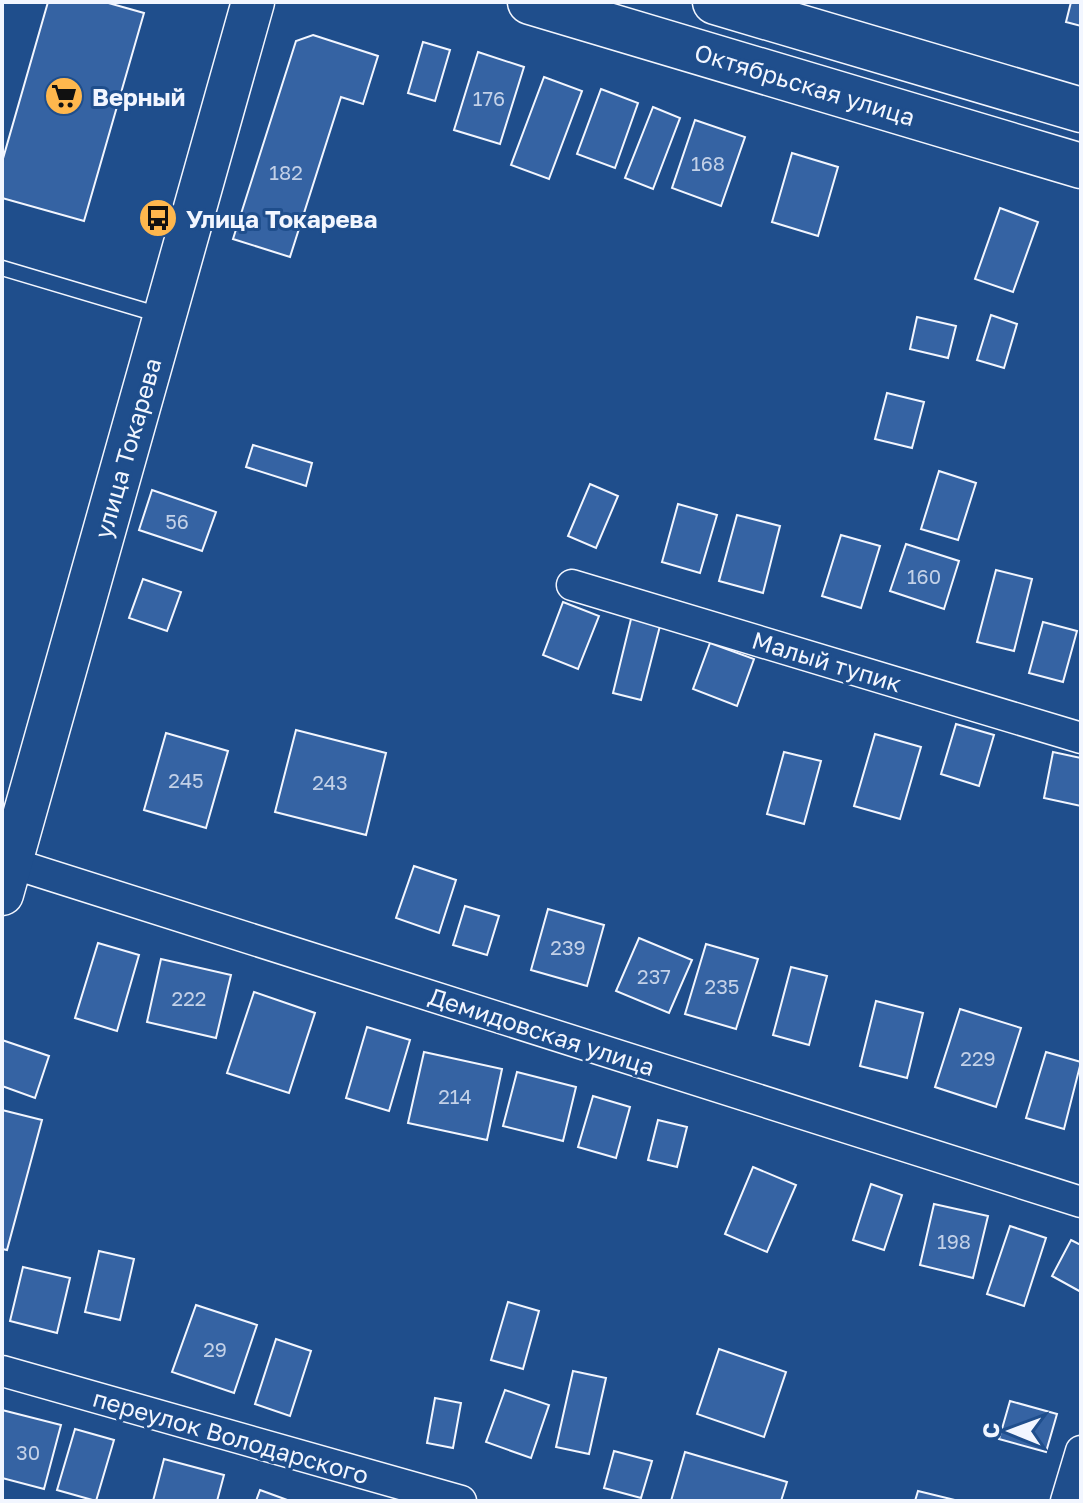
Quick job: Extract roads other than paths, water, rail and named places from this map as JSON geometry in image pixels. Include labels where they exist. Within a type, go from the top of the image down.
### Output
[{"type":"main road","name":"Октябрьская улица","points":[[530,2],[1081,166]]},
{"type":"main road","points":[[715,2],[1081,110]]},
{"type":"street","name":"улица Токарева","points":[[5,872],[253,2]]},
{"type":"street","name":"Малый тупик","points":[[572,585],[1081,738]]},
{"type":"street","name":"Демидовская улица","points":[[5,872],[1081,1202]]},
{"type":"street","name":"переулок Володарского","points":[[2,1371],[461,1501]]},
{"type":"street","points":[[1066,1501],[1081,1451]]},
{"type":"lane","points":[[2,268],[164,316]]},
{"type":"place","name":"Верный","points":[[64,96]]},
{"type":"place","name":"Улица Токарева","points":[[158,218]]}]
